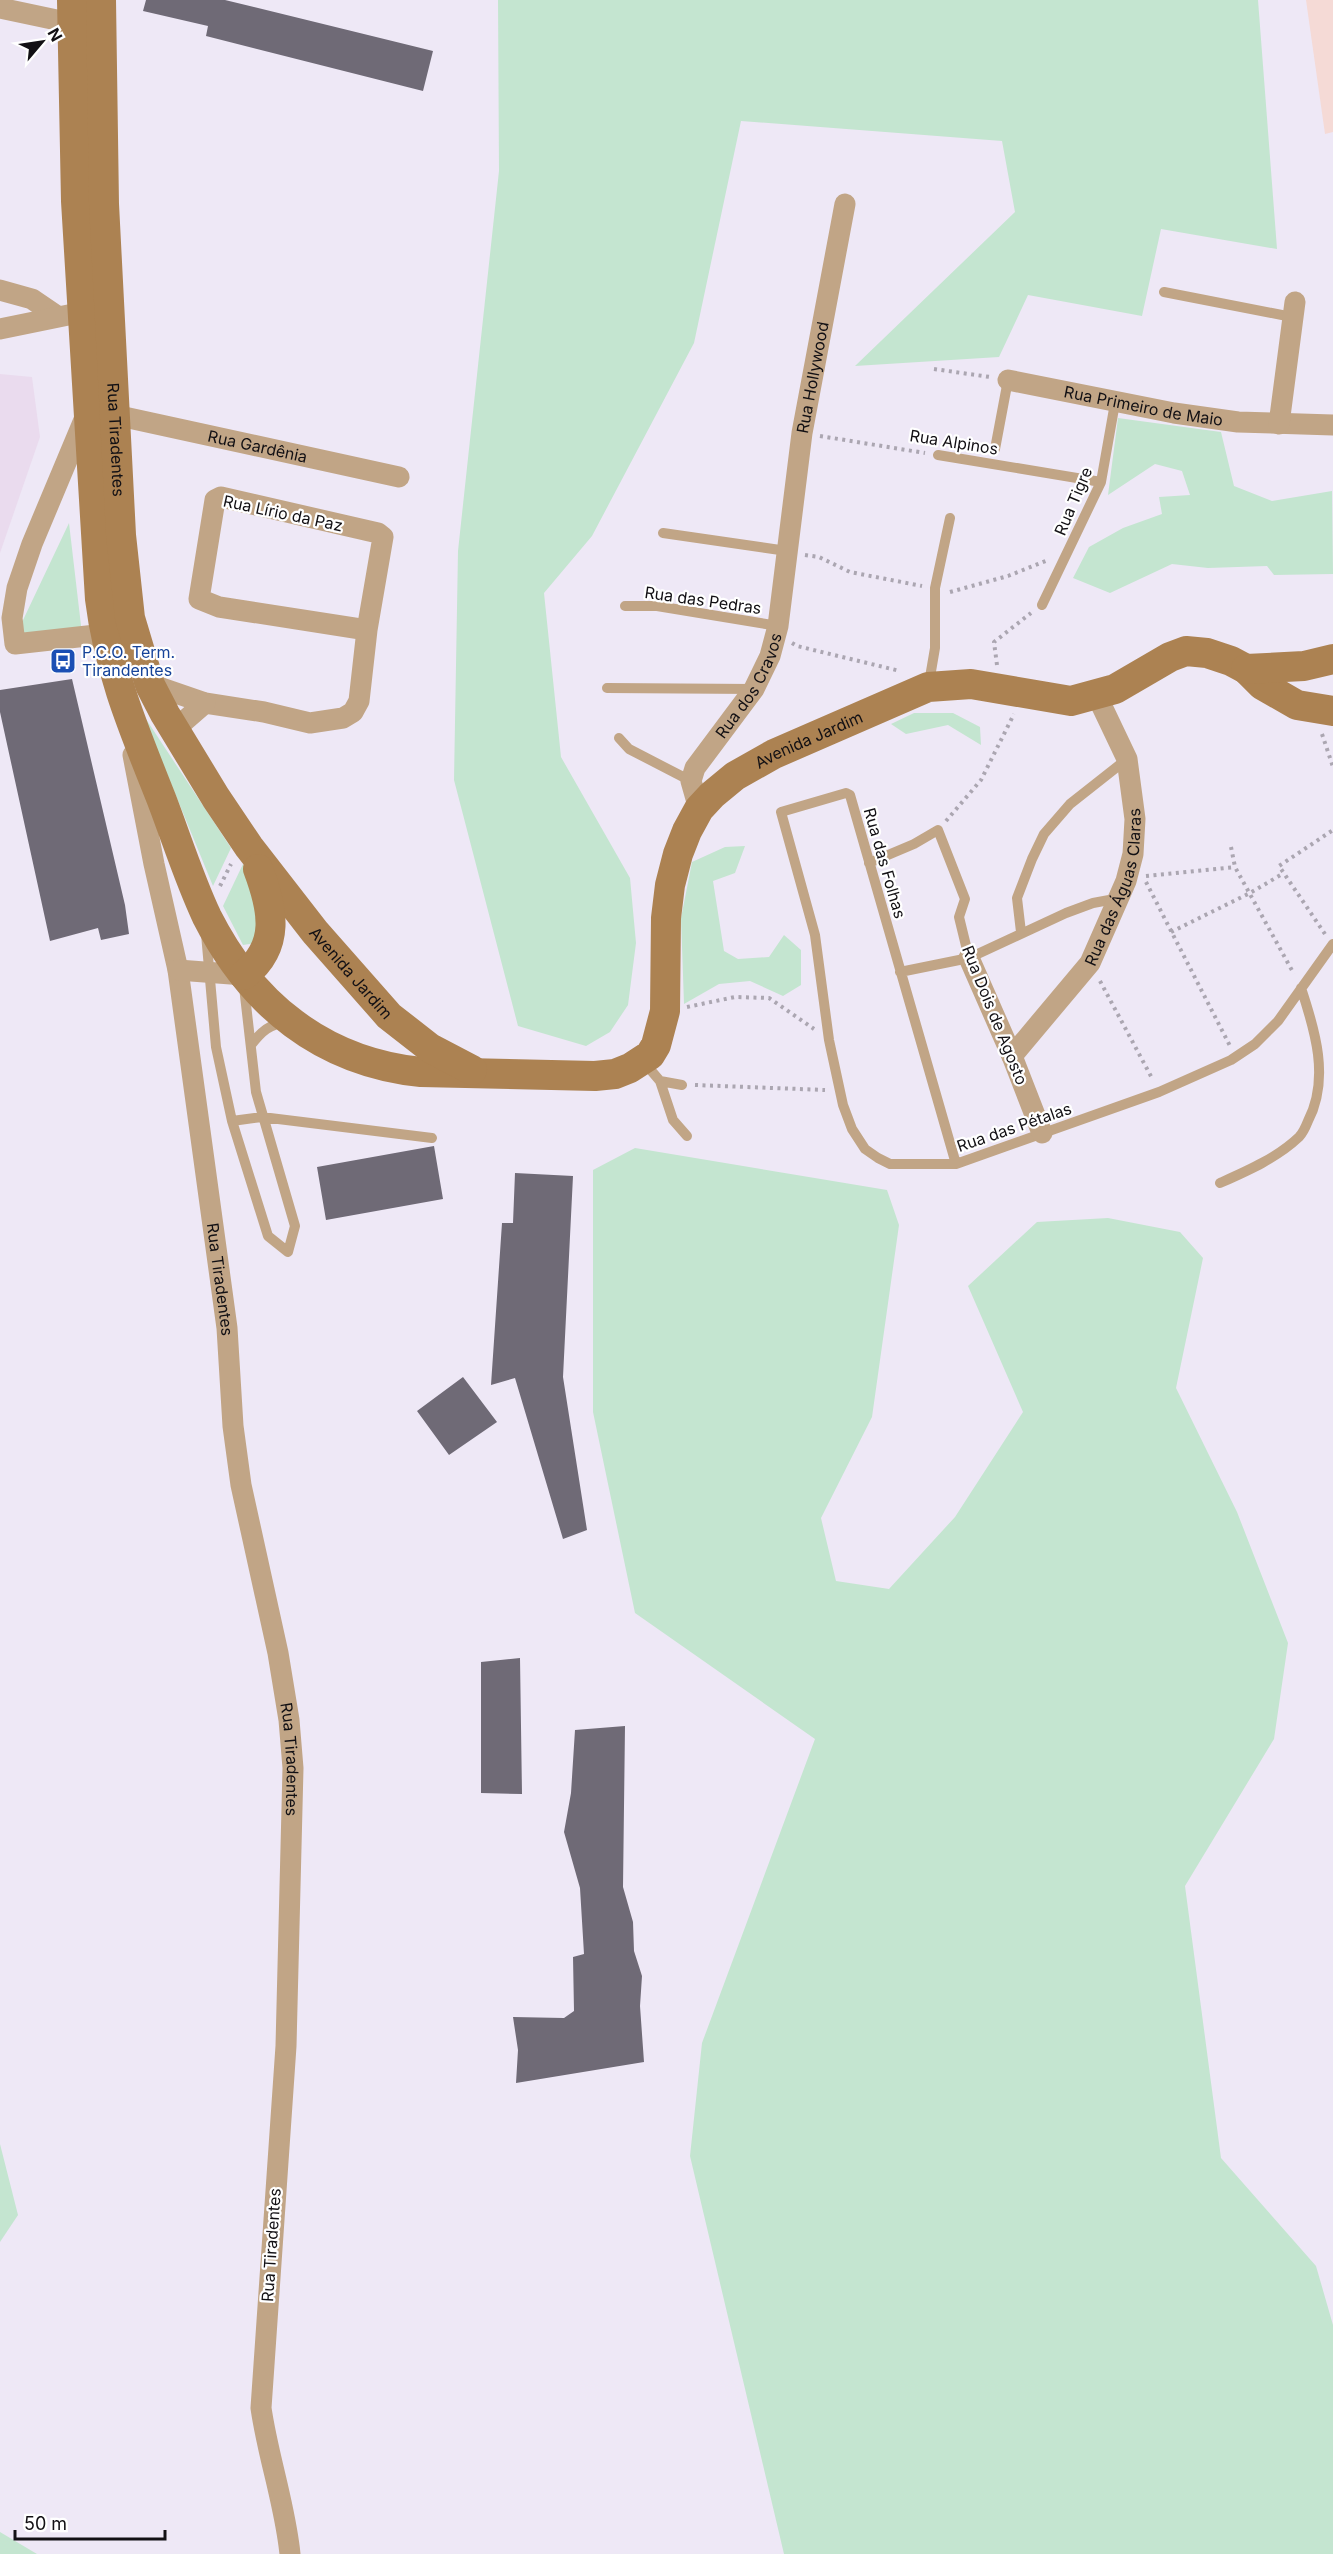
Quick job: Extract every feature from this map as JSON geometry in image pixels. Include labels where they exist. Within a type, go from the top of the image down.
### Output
[{"type":"street","name":"Rua Tiradentes","points":[[101,0],[105,634],[124,705],[154,864],[178,970],[227,1328],[233,1425],[241,1485],[276,1641],[289,1720],[293,1768],[286,2046],[261,2408],[266,2445],[290,2554]]},
{"type":"street","points":[[0,9],[38,8],[72,12],[102,29]]},
{"type":"street","name":"Rua Tiradentes","points":[[72,12],[76,201],[70,314],[102,412],[125,586],[135,641],[150,685],[243,851]]},
{"type":"street","name":"Rua Hollywood","points":[[787,551],[802,433],[845,204]]},
{"type":"street","points":[[0,290],[32,299],[70,314]]},
{"type":"street","points":[[1279,424],[1294,309]]},
{"type":"street","points":[[0,330],[70,314]]},
{"type":"street","name":"Rua Primeiro de Maio","points":[[1008,380],[1115,403],[1238,422],[1333,425]]},
{"type":"street","name":"Rua Tiradentes","points":[[102,412],[32,544],[17,588],[12,618],[15,644],[105,634]]},
{"type":"street","name":"Rua Gardênia","points":[[102,412],[399,477]]},
{"type":"street","name":"Rua Lírio da Paz","points":[[150,685],[206,703],[264,712],[310,723],[343,718],[353,712],[359,701],[367,630],[384,543],[381,535],[221,497],[215,500],[199,599],[219,607],[367,630]]},
{"type":"street","name":"Rua dos Cravos","points":[[695,795],[695,768],[754,690],[770,656],[778,626],[787,551]]},
{"type":"street","points":[[125,586],[116,614],[105,634],[117,638],[135,672],[150,685]]},
{"type":"street","name":"Avenida Jardim","points":[[244,975],[268,1004],[291,1023],[327,1045],[374,1064],[421,1072],[596,1076],[652,1071],[665,1011],[666,918],[670,885],[687,831],[695,795],[917,679],[971,684],[1071,701],[1097,696],[1115,689],[1170,657],[1186,651],[1197,651],[1218,656],[1280,681]]},
{"type":"street","points":[[1327,723],[1297,705],[1280,681],[1333,659]]},
{"type":"street","name":"Rua das Águas Claras","points":[[1012,1056],[1090,963],[1120,898],[1133,854],[1135,819],[1127,759],[1097,696]]},
{"type":"street","points":[[174,730],[206,703]]},
{"type":"street","name":"Rua Tiradentes","points":[[124,705],[210,902],[227,952],[244,975]]},
{"type":"street","points":[[178,970],[244,975],[253,968],[265,952],[271,932],[269,903],[243,851]]},
{"type":"street","name":"Avenida Jardim","points":[[243,851],[389,1016],[430,1048],[477,1072]]},
{"type":"street","name":"Rua Dois de Agosto","points":[[969,957],[1042,1133]]},
{"type":"lane","points":[[1164,292],[1294,309]]},
{"type":"lane","points":[[995,449],[1008,380]]},
{"type":"lane","name":"Rua Tigre","points":[[1042,605],[1101,482],[1115,403]]},
{"type":"lane","name":"Rua Alpinos","points":[[938,455],[1101,482]]},
{"type":"lane","points":[[917,679],[935,648],[935,588],[950,518]]},
{"type":"lane","points":[[663,533],[787,551]]},
{"type":"lane","name":"Rua das Pedras","points":[[625,606],[657,606],[778,626]]},
{"type":"lane","points":[[607,688],[754,690]]},
{"type":"lane","points":[[619,738],[629,749],[695,795]]},
{"type":"lane","points":[[1021,932],[1017,898],[1044,834],[1071,804],[1127,759]]},
{"type":"lane","name":"Rua das Folhas","points":[[829,1040],[815,935],[780,813],[848,794],[851,797],[956,1164]]},
{"type":"lane","points":[[869,863],[914,844],[938,830]]},
{"type":"lane","name":"Rua Dois de Agosto","points":[[938,830],[965,899],[959,916],[969,957]]},
{"type":"lane","points":[[900,972],[969,957],[1021,932],[1093,903],[1120,898]]},
{"type":"lane","name":"Rua Tiradentes","points":[[210,902],[208,972],[216,1047],[232,1121],[268,1236],[288,1252],[296,1226],[262,1117]]},
{"type":"lane","name":"Rua das Pétalas","points":[[829,1040],[840,1090],[852,1129],[865,1149],[890,1164],[956,1164],[1159,1092],[1236,1056],[1255,1044],[1278,1022],[1332,944]]},
{"type":"lane","points":[[244,975],[253,1077],[262,1117]]},
{"type":"lane","points":[[1220,1183],[1256,1167],[1300,1136],[1315,1108],[1320,1070],[1315,1030],[1301,988]]},
{"type":"lane","points":[[251,1045],[263,1030],[271,1026],[291,1023]]},
{"type":"lane","points":[[652,1071],[682,1085]]},
{"type":"lane","points":[[652,1071],[673,1120],[687,1136]]},
{"type":"lane","points":[[232,1121],[262,1117],[432,1137]]},
{"type":"path","points":[[934,369],[1008,380]]},
{"type":"path","name":"Rua Alpinos","points":[[802,433],[938,455]]},
{"type":"path","points":[[994,642],[1042,605]]},
{"type":"path","points":[[778,626],[797,646],[917,679]]},
{"type":"path","points":[[938,830],[981,780],[1023,694]]},
{"type":"path","points":[[1327,723],[1333,767]]},
{"type":"path","points":[[1332,944],[1279,866],[1333,830]]},
{"type":"path","points":[[1231,848],[1235,867],[1301,988]]},
{"type":"path","points":[[210,902],[243,851]]},
{"type":"path","points":[[1235,867],[1143,876],[1236,1056]]},
{"type":"path","points":[[1171,932],[1250,893],[1284,873]]},
{"type":"path","points":[[1090,963],[1159,1092]]},
{"type":"path","points":[[665,1011],[735,997],[769,998],[829,1040]]},
{"type":"path","points":[[682,1085],[840,1090]]},
{"type":"shaded area","points":[[1306,0],[1333,0],[1333,132],[1325,134]]},
{"type":"shaded area","points":[[0,374],[32,377],[40,437],[0,553]]},
{"type":"green space","points":[[498,0],[1258,0],[1277,249],[1161,229],[1142,316],[1028,295],[999,357],[855,366],[1015,212],[1002,141],[741,121],[694,343],[592,536],[544,593],[561,757],[630,878],[636,943],[628,1005],[610,1032],[586,1046],[518,1026],[454,780],[458,551],[499,171]]},
{"type":"green space","points":[[1118,418],[1221,432],[1234,486],[1272,501],[1332,491],[1333,574],[1274,575],[1267,566],[1208,568],[1172,564],[1110,593],[1073,578],[1089,547],[1123,528],[1162,514],[1159,497],[1190,495],[1182,471],[1155,464],[1108,495]]},
{"type":"green space","points":[[69,523],[82,634],[15,637]]},
{"type":"green space","points":[[142,713],[231,848],[213,886]]},
{"type":"green space","points":[[914,713],[953,713],[980,727],[981,745],[948,725],[906,734],[891,724]]},
{"type":"green space","points":[[745,846],[735,873],[713,881],[724,951],[738,959],[769,957],[784,935],[801,950],[801,985],[783,996],[750,981],[719,984],[684,1004],[681,918],[692,862],[725,847]]},
{"type":"green space","points":[[243,864],[256,896],[256,943],[243,945],[223,906]]},
{"type":"green space","points":[[635,1148],[887,1190],[899,1225],[872,1417],[821,1518],[836,1581],[889,1589],[955,1517],[1023,1412],[968,1286],[1037,1222],[1108,1218],[1180,1232],[1203,1258],[1176,1388],[1237,1512],[1288,1643],[1274,1739],[1185,1886],[1221,2158],[1316,2266],[1333,2325],[1333,2554],[784,2554],[690,2156],[702,2043],[815,1739],[635,1613],[593,1412],[593,1170]]},
{"type":"green space","points":[[0,2144],[18,2215],[0,2242]]},
{"type":"green space","points":[[0,2532],[37,2554],[0,2554]]},
{"type":"building","points":[[146,0],[225,0],[433,51],[423,91],[206,36],[208,26],[143,11]]},
{"type":"building","points":[[72,679],[125,905],[129,934],[101,940],[98,928],[50,941],[0,712],[0,690]]},
{"type":"building","points":[[434,1146],[443,1199],[326,1220],[317,1167]]},
{"type":"building","points":[[515,1173],[573,1176],[563,1377],[587,1530],[563,1539],[515,1378],[491,1385],[502,1223],[513,1223]]},
{"type":"building","points":[[463,1377],[497,1422],[449,1455],[417,1411]]},
{"type":"building","points":[[520,1658],[522,1794],[481,1793],[481,1662]]},
{"type":"building","points":[[625,1726],[623,1887],[633,1922],[634,1951],[642,1976],[640,2006],[644,2062],[516,2083],[518,2050],[513,2017],[564,2018],[574,2011],[573,1957],[584,1954],[580,1888],[564,1832],[571,1793],[575,1730]]},
{"type":"place","name":"P.C.O. Term. Tirandentes","points":[[63,661]]}]
